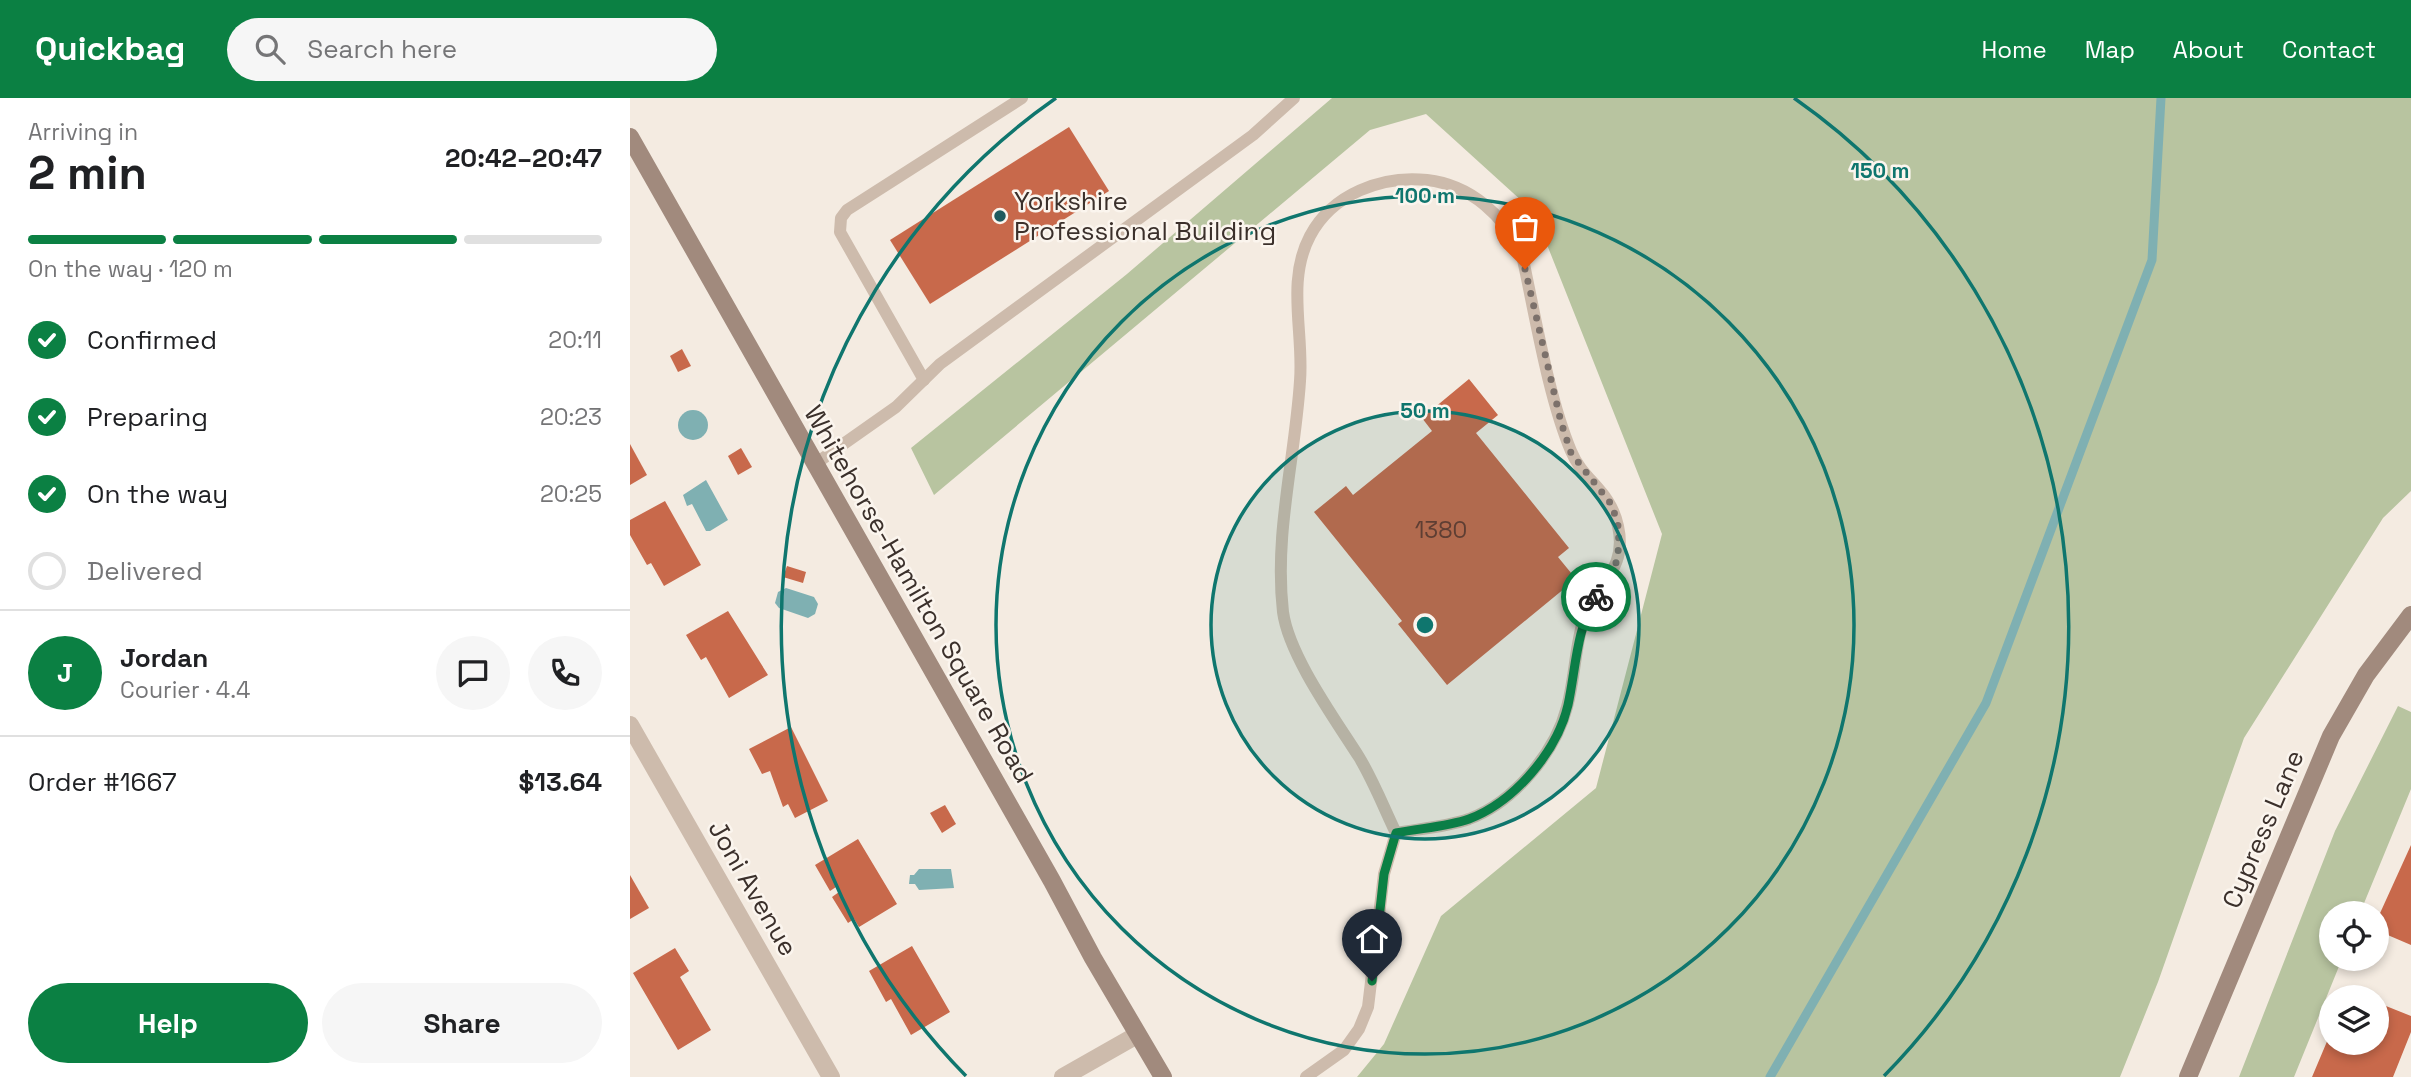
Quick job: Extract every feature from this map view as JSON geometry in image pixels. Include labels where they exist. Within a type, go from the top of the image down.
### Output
[{"type":"street","name":"Whitehorse-Hamilton Square Road","points":[[630,137],[1163,1077]]},
{"type":"street","name":"Cypress Lane","points":[[2188,1077],[2331,736],[2365,675],[2411,615]]},
{"type":"street","name":"Joni Avenue","points":[[630,725],[831,1077]]},
{"type":"street","points":[[1063,1077],[1137,1035]]},
{"type":"lane","points":[[924,380],[840,232],[841,218],[847,210],[1022,98]]},
{"type":"lane","points":[[815,464],[896,407],[940,364],[1253,135],[1294,98]]},
{"type":"lane","points":[[1306,1077],[1344,1050],[1359,1029],[1368,1007],[1384,874],[1396,833],[1360,758],[1335,722],[1291,639],[1284,617],[1278,566],[1301,377],[1297,274],[1310,235],[1331,209],[1358,189],[1405,179],[1431,181],[1482,201],[1514,236],[1522,255],[1561,422],[1571,453],[1612,505],[1619,529],[1618,556],[1612,576],[1585,616],[1567,708],[1550,745],[1527,778],[1492,809],[1466,820],[1396,833]]},
{"type":"green space","points":[[1332,98],[2411,98],[2411,491],[2383,518],[2244,738],[2158,982],[2120,1077],[1357,1077],[1384,1044],[1441,916],[1596,788],[1662,534],[1534,212],[1426,114],[1370,130],[934,495],[911,448],[1127,274]]},
{"type":"green space","points":[[2398,706],[2411,712],[2411,789],[2365,901],[2319,901],[2319,971],[2337,971],[2331,985],[2319,985],[2319,1016],[2294,1077],[2239,1077],[2335,831]]},
{"type":"water","points":[[693,410],[704,414],[708,425],[704,436],[693,440],[682,436],[678,425],[682,414]]},
{"type":"water","points":[[706,480],[728,520],[710,531],[706,531],[692,504],[687,506],[683,495]]},
{"type":"water","points":[[786,588],[814,597],[818,604],[815,614],[808,618],[779,608],[775,603],[778,592]]},
{"type":"water","points":[[919,869],[951,869],[954,888],[919,890],[915,884],[909,884],[910,875],[914,875]]},
{"type":"building","name":"Yorkshire Professional Building","points":[[1069,127],[1109,191],[930,304],[890,240]]},
{"type":"building","points":[[682,349],[691,366],[678,372],[670,356]]},
{"type":"building","points":[[1469,379],[1498,415],[1476,433],[1569,548],[1558,557],[1576,579],[1447,685],[1398,624],[1402,621],[1314,512],[1346,486],[1353,495],[1432,431],[1422,418]]},
{"type":"building","points":[[630,444],[647,475],[630,485]]},
{"type":"building","points":[[741,448],[752,467],[738,475],[728,456]]},
{"type":"building","points":[[665,501],[701,565],[664,586],[651,563],[647,565],[630,535],[630,520]]},
{"type":"building","points":[[787,566],[806,572],[803,583],[783,577]]},
{"type":"building","points":[[728,611],[768,675],[729,698],[706,657],[701,660],[686,635]]},
{"type":"building","points":[[791,727],[828,801],[795,818],[788,804],[783,807],[770,771],[762,774],[749,749]]},
{"type":"building","points":[[945,805],[956,824],[942,833],[930,813]]},
{"type":"building","points":[[858,839],[897,904],[859,927],[854,919],[848,923],[832,897],[839,892],[836,887],[830,891],[815,865]]},
{"type":"building","points":[[2411,845],[2411,945],[2389,936],[2389,901],[2386,901]]},
{"type":"building","points":[[630,875],[649,908],[630,919]]},
{"type":"building","points":[[912,946],[950,1012],[911,1035],[891,999],[886,1002],[869,971]]},
{"type":"building","points":[[675,948],[689,971],[680,977],[711,1030],[678,1050],[633,973]]},
{"type":"building","points":[[2389,1007],[2411,1016],[2411,1032],[2393,1077],[2312,1077],[2321,1055],[2389,1055]]},
{"type":"waterway","points":[[1770,1077],[1986,703],[2152,260],[2161,98]]},
{"type":"way so far","points":[[1525,269],[1561,422],[1571,453],[1612,505],[1619,529],[1618,556],[1612,576],[1596,597]]},
{"type":"place","name":"Yorkshire Professional Building","points":[[1000,216]]},
{"type":"route","points":[[1372,981],[1384,874],[1396,833],[1466,820],[1492,809],[1527,778],[1550,745],[1567,708],[1585,616],[1596,597]]}]
